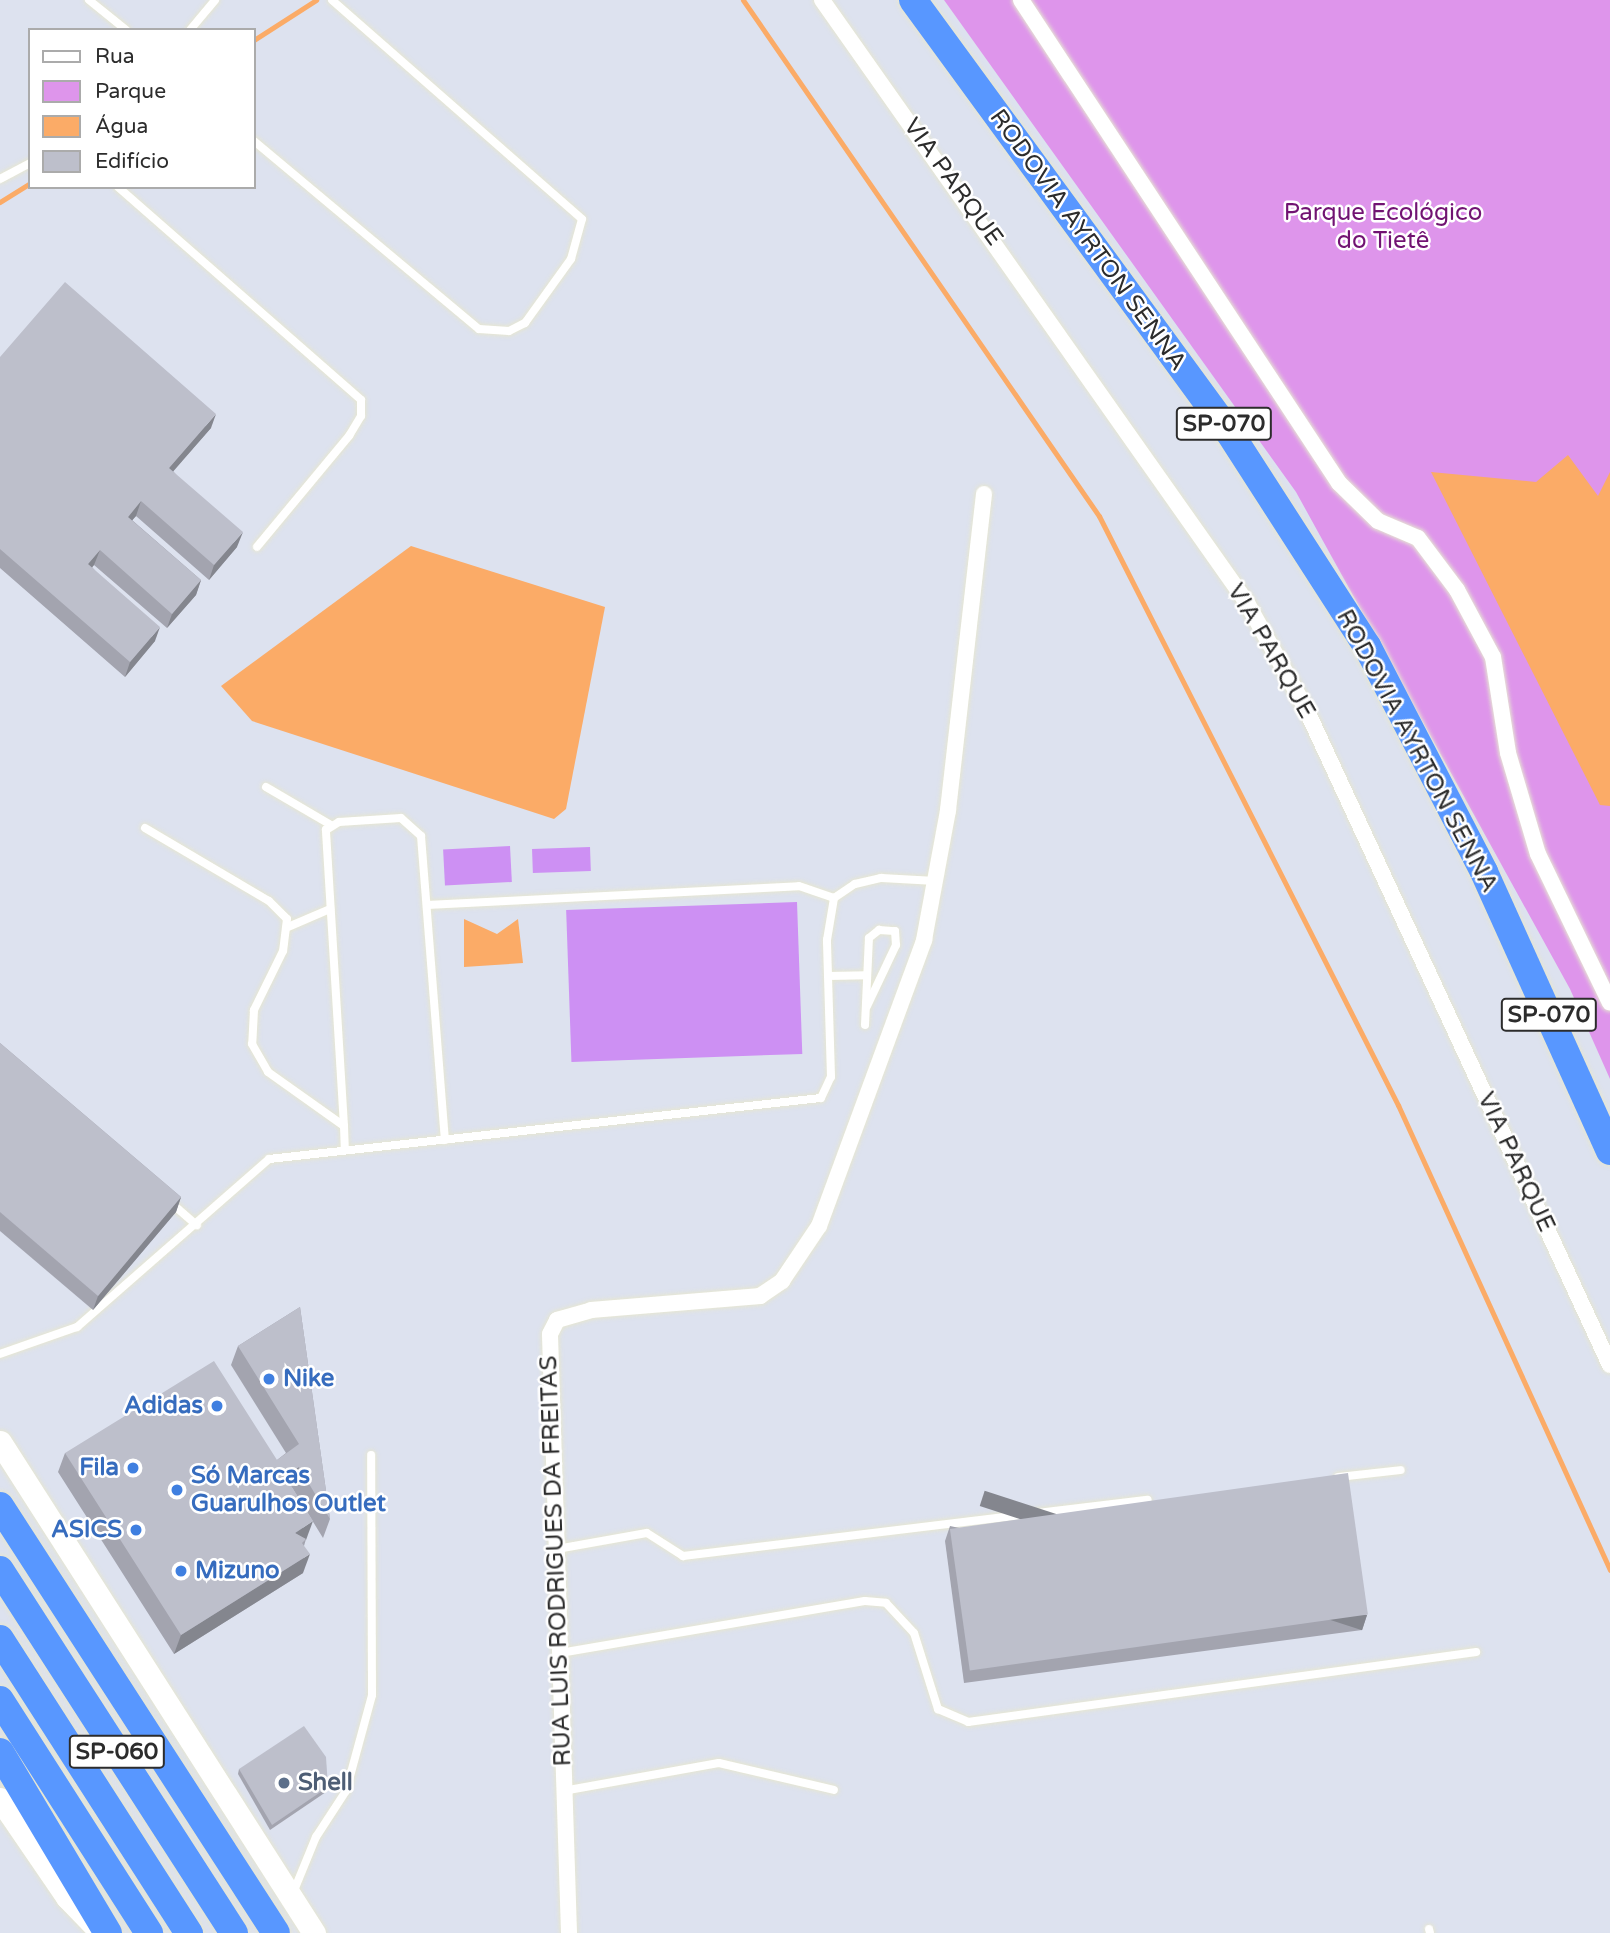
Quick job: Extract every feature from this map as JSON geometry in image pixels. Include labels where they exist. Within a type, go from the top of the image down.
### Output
[{"type":"highway","name":"RODOVIA AYRTON SENNA","points":[[913,0],[1229,432],[1367,646],[1484,872],[1610,1151]]},
{"type":"highway","name":"SP-060","points":[[0,1506],[276,1933]]},
{"type":"highway","name":"SP-060","points":[[0,1570],[234,1933]]},
{"type":"highway","name":"SP-060","points":[[0,1639],[189,1933]]},
{"type":"highway","name":"SP-060","points":[[0,1700],[149,1933]]},
{"type":"highway","points":[[0,1752],[108,1933]]},
{"type":"main road","points":[[0,1441],[314,1933]]},
{"type":"main road","points":[[0,1799],[67,1897],[102,1933]]},
{"type":"street","name":"VIA PARQUE","points":[[822,0],[1247,604],[1306,709],[1610,1365]]},
{"type":"street","points":[[1021,0],[1339,483],[1378,521],[1425,544],[1457,590],[1493,657],[1508,753],[1538,854],[1610,1003]]},
{"type":"street","name":"RUA LUIS RODRIGUES DA FREITAS","points":[[569,1933],[557,1653],[550,1334],[557,1320],[591,1310],[737,1302],[782,1282],[819,1226],[924,940],[936,881],[984,494]]},
{"type":"lane","points":[[89,0],[124,28]]},
{"type":"lane","points":[[192,28],[215,0]]},
{"type":"lane","points":[[256,143],[479,330],[509,331],[525,323],[571,259],[582,219],[332,0]]},
{"type":"lane","points":[[0,179],[28,164]]},
{"type":"lane","points":[[120,189],[361,400],[362,416],[349,436],[257,547]]},
{"type":"lane","points":[[266,787],[331,825],[411,821],[421,836],[445,1140]]},
{"type":"lane","points":[[331,825],[324,839],[345,1150]]},
{"type":"lane","points":[[145,828],[269,901],[288,927]]},
{"type":"lane","points":[[0,1354],[77,1328],[269,1159],[814,1102],[826,1094],[831,1077],[828,918],[834,898],[855,884],[881,878],[936,881]]},
{"type":"lane","points":[[427,905],[799,886],[834,898]]},
{"type":"lane","points":[[330,909],[288,927],[254,1010],[252,1044],[268,1072],[344,1126]]},
{"type":"lane","points":[[865,1024],[869,938],[879,930],[895,931],[896,945],[867,1006]]},
{"type":"lane","points":[[828,976],[867,975]]},
{"type":"lane","points":[[156,1189],[197,1225]]},
{"type":"lane","points":[[291,1900],[316,1837],[346,1791],[372,1695],[371,1455]]},
{"type":"lane","points":[[1318,1480],[1401,1470]]},
{"type":"lane","points":[[554,1549],[647,1533],[683,1556],[1166,1498]]},
{"type":"lane","points":[[557,1653],[865,1601],[886,1603],[914,1633],[938,1709],[968,1722],[1476,1652]]},
{"type":"lane","points":[[562,1791],[719,1763],[834,1790]]},
{"type":"green space","name":"Parque Ecológico do Tietê","points":[[944,0],[1610,0],[1610,1079],[1570,989],[1296,492]]},
{"type":"shaded area","points":[[510,846],[512,882],[445,885],[443,850]]},
{"type":"shaded area","points":[[590,847],[591,871],[533,873],[532,849]]},
{"type":"shaded area","points":[[797,902],[802,1054],[571,1062],[566,910]]},
{"type":"water","points":[[1568,455],[1598,496],[1610,472],[1610,806],[1600,805],[1431,472],[1536,482]]},
{"type":"water","points":[[411,546],[605,607],[566,809],[554,819],[252,721],[221,686]]},
{"type":"water","points":[[464,919],[497,934],[518,919],[523,963],[464,967]]},
{"type":"building","points":[[65,282],[216,414],[169,468],[243,532],[214,565],[141,501],[128,517],[201,580],[172,614],[100,550],[88,564],[160,627],[130,662],[0,549],[0,357]]},
{"type":"building","points":[[0,1043],[181,1197],[98,1296],[0,1212]]},
{"type":"building","name":"Só Marcas Guarulhos Outlet","points":[[300,1307],[330,1519],[299,1467],[285,1476],[313,1521],[295,1533],[306,1539],[302,1543],[310,1554],[181,1635],[65,1453],[214,1361],[277,1460],[299,1444],[238,1346]]},
{"type":"building","points":[[1348,1473],[1368,1615],[970,1671],[950,1529]]},
{"type":"building","name":"Shell","points":[[304,1726],[326,1757],[328,1787],[272,1825],[239,1769]]},
{"type":"waterway","points":[[256,39],[316,0]]},
{"type":"waterway","points":[[743,0],[1099,516],[1398,1105],[1610,1570]]},
{"type":"waterway","points":[[0,202],[28,184]]},
{"type":"place","name":"Nike","points":[[269,1379]]},
{"type":"place","name":"Adidas","points":[[217,1406]]},
{"type":"place","name":"Fila","points":[[133,1468]]},
{"type":"place","name":"Só Marcas Guarulhos Outlet","points":[[177,1490]]},
{"type":"place","name":"ASICS","points":[[136,1530]]},
{"type":"place","name":"Mizuno","points":[[181,1571]]},
{"type":"place","name":"Shell","points":[[284,1783]]}]
